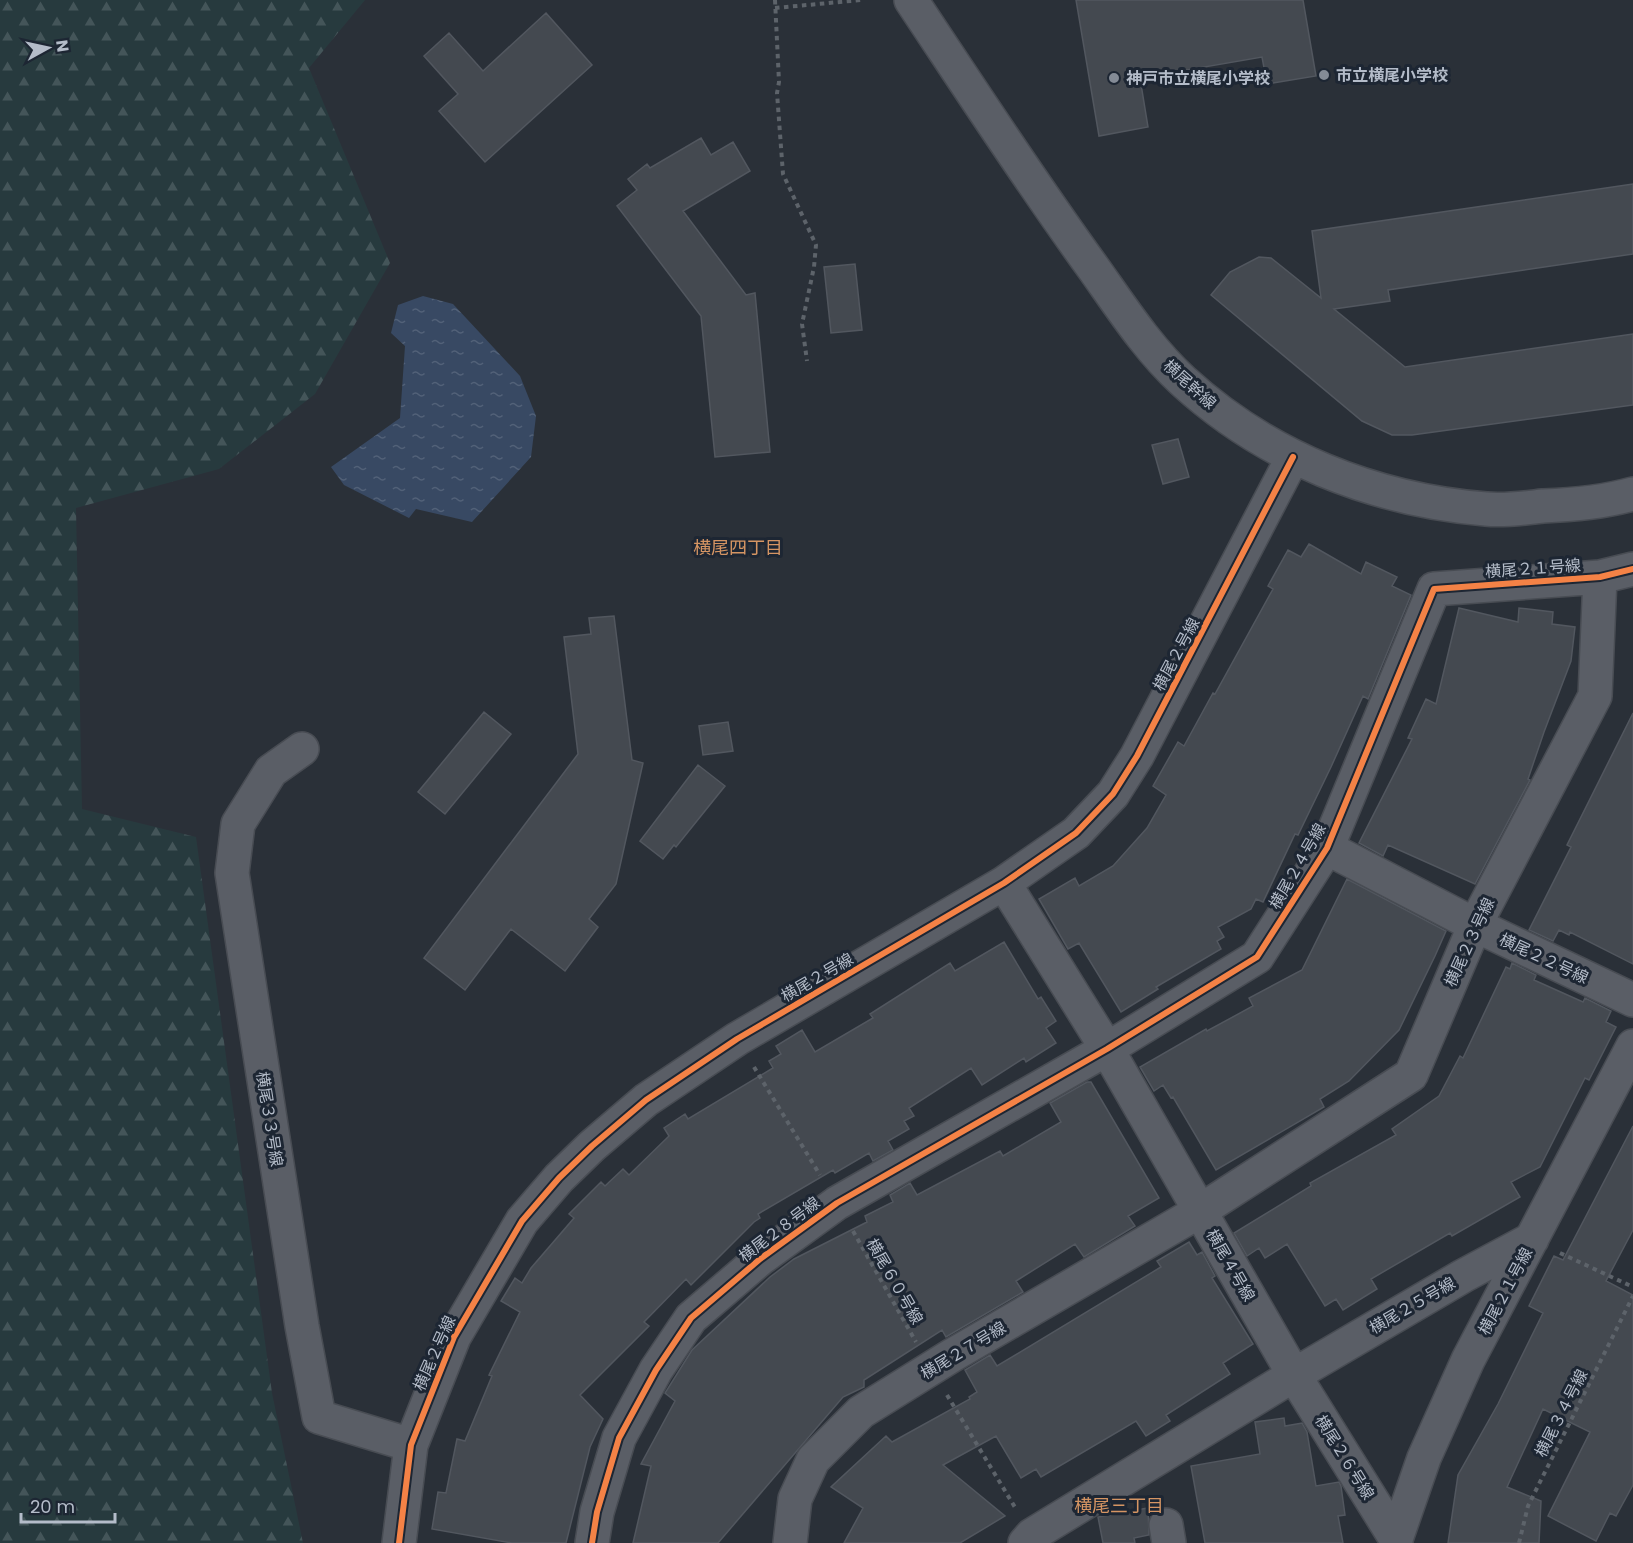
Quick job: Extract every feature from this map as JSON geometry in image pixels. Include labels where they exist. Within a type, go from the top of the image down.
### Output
[{"type":"street","name":"横尾幹線","points":[[911,0],[1128,317],[1166,364],[1183,381],[1246,430],[1293,457],[1332,474],[1410,498],[1488,510],[1578,504],[1633,494]]},
{"type":"street","name":"横尾２号線","points":[[399,1543],[411,1445],[453,1337],[522,1221],[559,1178],[646,1100],[737,1039],[1004,883],[1076,833],[1113,794],[1137,756],[1293,457]]},
{"type":"street","name":"横尾２１号線","points":[[1434,589],[1600,577],[1633,569]]},
{"type":"street","name":"横尾２３号線","points":[[1200,1211],[1411,1075],[1475,925],[1595,696],[1600,577]]},
{"type":"street","name":"横尾２４号線","points":[[1107,1049],[1257,957],[1327,848],[1434,589]]},
{"type":"street","name":"横尾３３号線","points":[[302,749],[271,771],[238,824],[232,873],[300,1314],[319,1417],[411,1445]]},
{"type":"street","name":"横尾２２号線","points":[[1327,848],[1475,925],[1633,1000]]},
{"type":"street","name":"横尾４号線","points":[[1004,883],[1107,1049],[1294,1375]]},
{"type":"street","name":"横尾２１号線","points":[[1396,1541],[1424,1458],[1468,1360],[1633,1046]]},
{"type":"street","name":"横尾２８号線","points":[[592,1543],[597,1512],[619,1438],[656,1370],[691,1317],[760,1259],[837,1203],[1107,1049]]},
{"type":"street","name":"横尾２７号線","points":[[790,1543],[795,1499],[813,1460],[861,1412],[931,1368],[1200,1211]]},
{"type":"street","name":"横尾２５号線","points":[[1294,1375],[1463,1276],[1532,1239]]},
{"type":"street","points":[[1029,1539],[1294,1375]]},
{"type":"street","name":"横尾２６号線","points":[[1294,1375],[1396,1541]]},
{"type":"path","points":[[774,0],[779,82],[777,93],[783,174],[816,245],[814,267],[802,324],[807,361]]},
{"type":"path","points":[[775,8],[861,0]]},
{"type":"path","points":[[1532,1239],[1633,1287]]},
{"type":"green space","points":[[0,0],[365,0],[309,68],[390,263],[315,394],[219,469],[76,508],[82,809],[196,837],[272,1393],[303,1543],[0,1543]]},
{"type":"water","points":[[423,296],[453,304],[520,376],[536,416],[531,457],[472,522],[416,509],[409,518],[344,485],[331,467],[400,418],[405,346],[391,333],[398,305]]},
{"type":"building","points":[[1076,0],[1303,0],[1316,76],[1267,84],[1262,57],[1140,78],[1148,127],[1099,136]]},
{"type":"building","points":[[546,13],[592,65],[485,162],[439,111],[458,94],[424,56],[449,33],[483,71]]},
{"type":"building","points":[[701,138],[711,155],[733,142],[750,171],[683,211],[746,295],[755,293],[770,452],[715,457],[701,316],[617,206],[637,190],[628,179],[647,164],[650,168]]},
{"type":"building","points":[[1633,184],[1633,254],[1388,290],[1390,301],[1334,309],[1405,367],[1633,334],[1633,405],[1412,435],[1392,435],[1362,421],[1211,295],[1230,272],[1259,257],[1271,258],[1321,298],[1312,231]]},
{"type":"building","points":[[855,264],[862,330],[831,333],[824,267]]},
{"type":"building","points":[[1178,439],[1189,477],[1163,484],[1152,445]]},
{"type":"building","points":[[1309,544],[1361,574],[1366,562],[1397,577],[1392,586],[1411,595],[1368,699],[1363,696],[1298,835],[1295,834],[1263,902],[1256,899],[1251,909],[1218,927],[1224,937],[1217,941],[1221,949],[1156,987],[1158,989],[1121,1012],[1079,943],[1068,949],[1039,899],[1075,878],[1079,886],[1113,866],[1147,828],[1166,795],[1153,786],[1178,742],[1184,746],[1213,693],[1215,694],[1273,589],[1268,586],[1288,550],[1301,557]]},
{"type":"building","points":[[1459,608],[1518,622],[1519,608],[1553,612],[1552,624],[1575,627],[1571,661],[1544,732],[1528,779],[1530,780],[1475,884],[1388,845],[1383,856],[1359,843],[1412,739],[1408,738],[1426,699],[1436,704]]},
{"type":"building","points":[[614,616],[632,760],[643,763],[616,884],[589,919],[598,927],[565,971],[511,929],[465,990],[424,958],[578,754],[564,637],[591,634],[589,618]]},
{"type":"building","points":[[484,712],[511,734],[445,814],[418,792]]},
{"type":"building","points":[[1633,713],[1633,964],[1570,932],[1569,935],[1559,930],[1553,941],[1529,930],[1571,847],[1567,845]]},
{"type":"building","points":[[728,722],[733,751],[703,755],[699,726]]},
{"type":"building","points":[[698,765],[725,786],[676,847],[674,845],[663,859],[640,841]]},
{"type":"building","points":[[1347,879],[1446,931],[1435,956],[1399,1030],[1349,1081],[1320,1099],[1324,1107],[1216,1170],[1173,1097],[1171,1098],[1163,1085],[1154,1091],[1140,1067],[1206,1029],[1207,1031],[1253,1006],[1249,998],[1302,970]]},
{"type":"building","points":[[1004,942],[1038,999],[1041,997],[1056,1021],[1046,1028],[1056,1043],[1026,1062],[1024,1058],[982,1085],[971,1068],[909,1108],[914,1116],[904,1121],[909,1129],[888,1141],[893,1150],[873,1161],[869,1153],[835,1173],[833,1170],[758,1214],[760,1218],[691,1285],[686,1279],[644,1322],[649,1326],[580,1395],[603,1419],[590,1447],[566,1543],[512,1543],[432,1529],[438,1492],[446,1493],[457,1439],[465,1441],[492,1376],[489,1375],[520,1312],[501,1301],[515,1278],[522,1283],[531,1268],[574,1218],[569,1214],[601,1182],[605,1186],[623,1169],[629,1175],[669,1136],[664,1128],[685,1114],[688,1119],[773,1068],[769,1061],[781,1054],[776,1046],[802,1030],[815,1052],[873,1018],[870,1014],[950,963],[955,971]]},
{"type":"building","points":[[1512,963],[1536,975],[1534,980],[1583,1002],[1585,998],[1611,1011],[1606,1022],[1616,1027],[1589,1080],[1585,1078],[1540,1167],[1511,1182],[1520,1197],[1452,1236],[1450,1233],[1371,1279],[1377,1289],[1343,1310],[1336,1299],[1325,1306],[1287,1244],[1265,1258],[1259,1248],[1247,1256],[1234,1233],[1311,1186],[1310,1183],[1396,1135],[1392,1129],[1439,1096],[1460,1056],[1463,1058],[1506,967],[1510,969]]},
{"type":"building","points":[[1087,1082],[1091,1082],[1159,1198],[1128,1216],[1135,1226],[1084,1257],[1075,1244],[1016,1281],[1023,1292],[946,1337],[942,1330],[864,1380],[864,1387],[843,1397],[718,1543],[633,1543],[651,1466],[641,1464],[675,1401],[665,1393],[692,1350],[770,1277],[794,1259],[867,1222],[865,1216],[893,1202],[890,1195],[910,1183],[917,1195],[1000,1151],[1003,1156],[1061,1122],[1050,1103]]},
{"type":"building","points":[[1633,1126],[1633,1230],[1606,1281],[1633,1295],[1633,1485],[1616,1516],[1610,1513],[1596,1541],[1548,1516],[1590,1432],[1543,1409],[1507,1487],[1541,1501],[1539,1543],[1448,1543],[1458,1475],[1498,1404],[1543,1313],[1529,1306],[1554,1256],[1563,1260]]},
{"type":"building","points":[[1189,1242],[1197,1255],[1202,1252],[1215,1276],[1212,1278],[1253,1344],[1223,1363],[1230,1374],[1166,1415],[1170,1421],[1146,1436],[1136,1421],[1041,1477],[1036,1469],[1021,1478],[996,1436],[943,1465],[1005,1516],[960,1543],[844,1543],[863,1508],[831,1487],[886,1436],[892,1442],[970,1399],[969,1397],[977,1392],[965,1370],[990,1355],[997,1366],[1161,1267],[1157,1261]]},
{"type":"building","points":[[1284,1418],[1285,1426],[1302,1423],[1307,1432],[1316,1486],[1339,1482],[1341,1486],[1345,1515],[1338,1516],[1343,1543],[1205,1543],[1191,1466],[1260,1454],[1255,1422]]},
{"type":"building","points":[[1148,1508],[1149,1535],[1134,1538],[1135,1543],[1103,1543],[1098,1517]]},
{"type":"cycle path","points":[[399,1543],[411,1445],[454,1337],[522,1221],[559,1178],[646,1100],[737,1039],[1004,883],[1076,833],[1113,794],[1137,756],[1293,457]]},
{"type":"cycle path","points":[[592,1543],[597,1512],[619,1438],[656,1370],[691,1318],[760,1259],[837,1203],[1107,1049],[1257,957],[1327,848],[1434,589],[1600,577],[1633,569]]},
{"type":"place","name":"市立横尾小学校","points":[[1324,75]]},
{"type":"place","name":"神戸市立横尾小学校","points":[[1114,78]]},
{"type":"district","name":"横尾四丁目","points":[[738,548]]},
{"type":"district","name":"横尾三丁目","points":[[1119,1506]]}]
